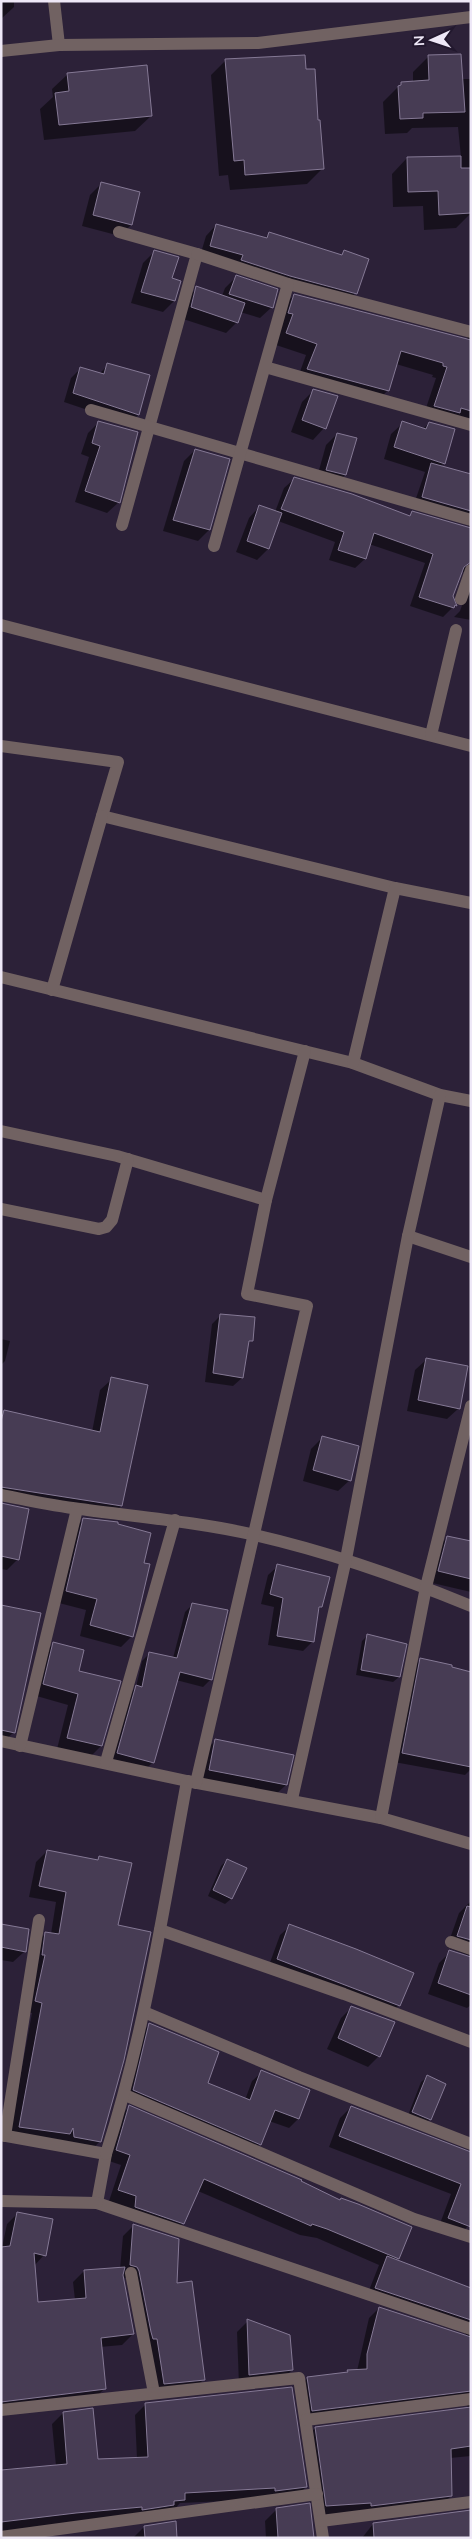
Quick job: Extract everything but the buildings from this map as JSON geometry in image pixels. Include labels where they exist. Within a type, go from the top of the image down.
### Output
[{"type":"street","points":[[54,1],[58,45]]},
{"type":"street","points":[[1,52],[58,45],[258,43],[471,17]]},
{"type":"street","points":[[118,232],[197,254],[288,284],[471,332]]},
{"type":"street","points":[[122,525],[197,254]]},
{"type":"street","points":[[214,546],[288,284]]},
{"type":"street","points":[[265,367],[471,425]]},
{"type":"street","points":[[91,410],[471,520]]},
{"type":"street","points":[[461,599],[471,570]]},
{"type":"street","points":[[1,625],[75,646],[471,746]]},
{"type":"street","points":[[431,735],[456,630]]},
{"type":"street","points":[[1,746],[118,762],[52,990]]},
{"type":"street","points":[[102,816],[395,888],[471,903]]},
{"type":"street","points":[[353,1063],[395,888]]},
{"type":"street","points":[[1,977],[353,1063],[440,1096],[471,1101]]},
{"type":"street","points":[[97,2203],[106,2154],[125,2095],[144,2012],[192,1782],[255,1535],[307,1306],[246,1294],[266,1200],[305,1051]]},
{"type":"street","points":[[292,1799],[346,1559],[408,1236],[440,1096]]},
{"type":"street","points":[[1,1131],[128,1159],[266,1200]]},
{"type":"street","points":[[1,1209],[98,1229],[106,1227],[112,1220],[128,1159]]},
{"type":"street","points":[[408,1236],[471,1257]]},
{"type":"street","points":[[381,1818],[426,1587],[471,1406]]},
{"type":"street","points":[[1,1495],[77,1509],[175,1520],[255,1535],[346,1559],[426,1587],[471,1606]]},
{"type":"street","points":[[20,1746],[77,1509]]},
{"type":"street","points":[[106,1762],[175,1520]]},
{"type":"street","points":[[1,1741],[106,1762],[192,1782],[292,1799],[381,1818],[471,1844]]},
{"type":"street","points":[[39,1920],[3,2135],[106,2154]]},
{"type":"street","points":[[160,1930],[344,1994],[471,2042]]},
{"type":"street","points":[[451,1942],[471,1948]]},
{"type":"street","points":[[144,2012],[299,2078],[471,2144]]},
{"type":"street","points":[[125,2095],[414,2219],[471,2238]]},
{"type":"street","points":[[1,2202],[97,2203],[471,2329]]},
{"type":"street","points":[[131,2273],[154,2393]]},
{"type":"street","points":[[1,2410],[299,2378],[323,2538]]},
{"type":"street","points":[[306,2420],[471,2399]]},
{"type":"street","points":[[1,2537],[317,2494]]},
{"type":"street","points":[[320,2521],[471,2502]]}]
